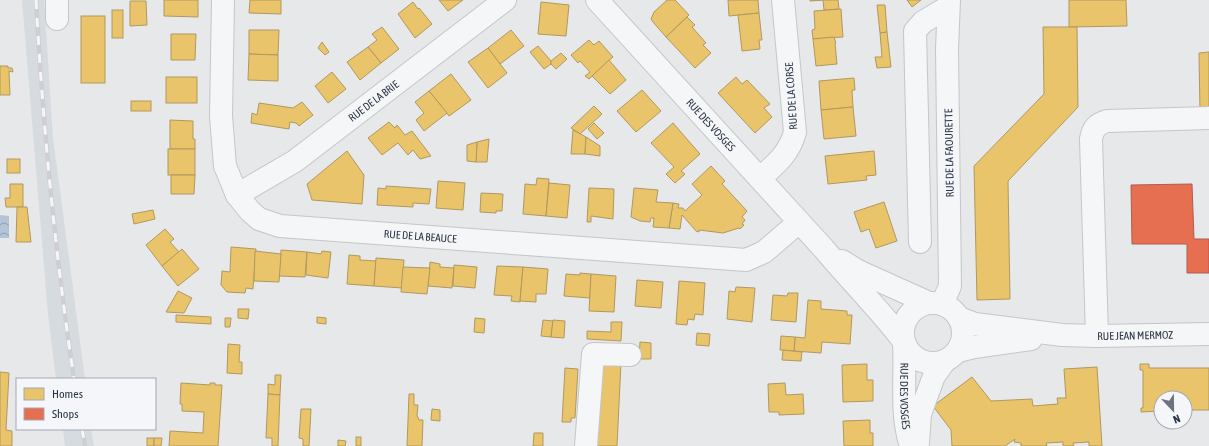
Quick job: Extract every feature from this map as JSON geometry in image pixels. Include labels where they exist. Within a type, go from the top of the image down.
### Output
[{"type":"street","name":"RUE DE LA BEAUCE","points":[[223,0],[221,116],[225,166],[237,196],[259,219],[280,226],[746,260],[764,252],[799,222]]},
{"type":"street","name":"RUE DE LA BRIE","points":[[237,196],[295,161],[505,0]]},
{"type":"street","name":"RUE DES VOSGES","points":[[596,0],[760,178],[890,323],[909,353],[916,359],[925,363],[934,364],[951,356]]},
{"type":"street","name":"RUE DE LA CORSE","points":[[760,178],[786,153],[792,144],[795,132],[783,0]]},
{"type":"street","points":[[920,242],[915,31],[923,22],[948,4]]},
{"type":"street","name":"RUE DE LA FAOURETTE","points":[[935,303],[950,286],[947,49],[948,4]]},
{"type":"street","points":[[1097,336],[1091,139],[1092,130],[1099,123],[1107,121],[1209,118]]},
{"type":"street","name":"RUE DES VOSGES","points":[[824,249],[858,272],[952,309],[959,318],[963,327],[962,344],[934,376],[920,414],[918,446]]},
{"type":"street","name":"RUE DES VOSGES","points":[[911,446],[908,439],[904,413],[902,329],[905,320],[911,312],[919,306],[935,303]]},
{"type":"street","name":"RUE JEAN MERMOZ","points":[[959,318],[976,324],[1062,335],[1097,336],[1209,334]]},
{"type":"street","name":"RUE JEAN MERMOZ","points":[[951,356],[974,347],[1062,335]]},
{"type":"street","points":[[586,446],[593,354],[630,355]]},
{"type":"shaded area","points":[[22,0],[44,0],[53,138],[85,378],[56,378],[48,314]]},
{"type":"shaded area","points":[[63,430],[91,430],[94,446],[65,446]]},
{"type":"water","points":[[0,215],[9,216],[9,238],[0,238]]},
{"type":"building: Homes","points":[[164,0],[198,0],[198,17],[164,16]]},
{"type":"building: Homes","points":[[250,0],[281,0],[281,14],[249,13]]},
{"type":"building: Homes","points":[[439,0],[463,0],[448,11]]},
{"type":"building: Homes","points":[[667,0],[675,0],[689,15],[666,37],[651,19],[654,12]]},
{"type":"building: Homes","points":[[728,0],[758,0],[759,13],[729,16]]},
{"type":"building: Homes","points":[[823,0],[838,0],[839,9],[824,10]]},
{"type":"building: Homes","points":[[907,0],[921,0],[912,7]]},
{"type":"building: Homes","points":[[1069,0],[1126,0],[1127,26],[1069,27]]},
{"type":"building: Homes","points":[[130,1],[146,1],[147,25],[130,26]]},
{"type":"building: Homes","points":[[413,2],[432,24],[415,38],[398,14]]},
{"type":"building: Homes","points":[[541,2],[569,5],[566,36],[538,34]]},
{"type":"building: Homes","points":[[877,5],[885,5],[887,32],[880,33]]},
{"type":"building: Homes","points":[[841,9],[843,37],[813,39],[812,30],[815,29],[814,11]]},
{"type":"building: Homes","points":[[112,10],[123,10],[123,38],[112,38]]},
{"type":"building: Homes","points":[[759,13],[762,40],[759,40],[760,49],[742,51],[738,15]]},
{"type":"building: Homes","points":[[81,16],[105,16],[105,83],[81,83]]},
{"type":"building: Homes","points":[[687,17],[695,25],[692,27],[706,43],[703,45],[711,53],[695,68],[666,37]]},
{"type":"building: Homes","points":[[382,27],[399,49],[381,63],[368,47],[377,40],[372,34]]},
{"type":"building: Homes","points":[[1043,27],[1077,27],[1078,107],[1008,181],[1010,299],[977,300],[974,166],[1044,94]]},
{"type":"building: Homes","points":[[249,30],[279,30],[278,55],[249,54]]},
{"type":"building: Homes","points":[[511,30],[524,46],[500,64],[488,48]]},
{"type":"building: Homes","points":[[887,32],[891,67],[877,68],[875,57],[882,57],[880,33]]},
{"type":"building: Homes","points":[[171,34],[196,34],[195,60],[171,60]]},
{"type":"building: Homes","points":[[834,37],[836,43],[837,64],[816,66],[813,39]]},
{"type":"building: Homes","points":[[589,40],[594,45],[599,41],[613,57],[589,79],[585,76],[590,72],[580,61],[578,63],[571,55]]},
{"type":"building: Homes","points":[[322,42],[329,52],[325,55],[318,48]]},
{"type":"building: Homes","points":[[538,46],[551,61],[551,64],[544,69],[530,52]]},
{"type":"building: Homes","points":[[368,47],[381,63],[360,80],[347,62]]},
{"type":"building: Homes","points":[[488,48],[507,73],[488,88],[468,62]]},
{"type":"building: Homes","points":[[1209,52],[1209,112],[1200,112],[1199,53]]},
{"type":"building: Homes","points":[[561,53],[567,59],[556,69],[551,64],[551,61]]},
{"type":"building: Homes","points":[[249,54],[278,55],[278,81],[248,80]]},
{"type":"building: Homes","points":[[609,60],[626,80],[610,94],[592,76]]},
{"type":"building: Homes","points":[[0,66],[8,66],[8,68],[12,68],[13,72],[9,71],[10,95],[0,95]]},
{"type":"building: Homes","points":[[332,72],[346,89],[328,103],[315,86]]},
{"type":"building: Homes","points":[[451,74],[471,100],[449,116],[429,91]]},
{"type":"building: Homes","points":[[166,77],[197,77],[197,103],[166,103]]},
{"type":"building: Homes","points":[[736,77],[742,84],[747,80],[770,104],[764,108],[772,117],[755,133],[718,93]]},
{"type":"building: Homes","points":[[854,78],[855,90],[852,90],[853,107],[821,110],[819,81]]},
{"type":"building: Homes","points":[[642,90],[661,111],[636,132],[617,111]]},
{"type":"building: Homes","points":[[429,91],[447,113],[424,131],[416,120],[424,113],[415,102]]},
{"type":"building: Homes","points":[[131,101],[151,101],[151,111],[131,111]]},
{"type":"building: Homes","points":[[302,102],[313,115],[299,126],[296,123],[290,122],[289,129],[251,123],[252,113],[257,115],[259,103],[293,108]]},
{"type":"building: Homes","points":[[594,106],[602,114],[580,134],[571,128]]},
{"type":"building: Homes","points":[[853,107],[856,136],[824,139],[821,110]]},
{"type":"building: Homes","points":[[170,120],[193,121],[193,139],[195,139],[195,149],[170,149]]},
{"type":"building: Homes","points":[[389,122],[395,128],[397,125],[405,135],[412,131],[431,156],[420,159],[413,150],[408,155],[398,143],[382,155],[368,138]]},
{"type":"building: Homes","points":[[594,123],[604,133],[597,139],[588,129]]},
{"type":"building: Homes","points":[[673,123],[700,154],[681,171],[685,174],[675,183],[666,174],[674,167],[651,143]]},
{"type":"building: Homes","points":[[573,130],[586,137],[585,154],[571,154]]},
{"type":"building: Homes","points":[[586,137],[600,146],[600,156],[585,154]]},
{"type":"building: Homes","points":[[489,139],[487,162],[476,162],[477,142]]},
{"type":"building: Homes","points":[[477,142],[476,162],[467,161],[467,145]]},
{"type":"building: Homes","points":[[168,149],[195,149],[195,175],[168,175]]},
{"type":"building: Homes","points":[[347,151],[364,175],[362,204],[312,200],[307,184]]},
{"type":"building: Homes","points":[[874,151],[876,175],[866,176],[867,180],[828,184],[825,156]]},
{"type":"building: Homes","points":[[7,159],[20,159],[20,173],[7,173]]},
{"type":"building: Homes","points":[[711,166],[725,181],[722,184],[747,211],[742,217],[745,220],[742,224],[744,225],[740,229],[739,228],[723,233],[699,230],[699,232],[696,231],[682,215],[680,229],[669,228],[673,203],[679,204],[678,208],[683,208],[685,211],[702,195],[692,184]]},
{"type":"building: Homes","points":[[171,175],[195,175],[194,194],[171,194]]},
{"type":"building: Homes","points":[[537,178],[549,179],[546,216],[523,214],[525,184],[536,185]]},
{"type":"building: Homes","points":[[438,181],[465,183],[463,210],[436,208]]},
{"type":"building: Homes","points":[[549,183],[570,185],[567,218],[546,216]]},
{"type":"building: Homes","points":[[10,184],[23,184],[23,207],[6,207],[5,198],[10,198]]},
{"type":"building: Homes","points":[[386,186],[431,189],[429,204],[413,203],[413,207],[377,205],[378,188],[386,189]]},
{"type":"building: Homes","points":[[589,188],[614,189],[613,219],[591,216],[591,222],[587,222]]},
{"type":"building: Homes","points":[[634,188],[658,190],[656,202],[673,203],[669,228],[653,227],[654,218],[651,218],[650,222],[640,221],[631,217]]},
{"type":"building: Homes","points":[[481,193],[503,194],[502,211],[496,211],[496,213],[480,212]]},
{"type":"building: Homes","points":[[884,202],[897,241],[876,248],[869,229],[861,232],[854,212]]},
{"type":"building: Homes","points":[[17,207],[27,207],[31,242],[16,242]]},
{"type":"building: Homes","points":[[153,210],[155,219],[134,224],[132,214]]},
{"type":"building: Homes","points":[[165,229],[174,239],[170,242],[179,252],[162,266],[146,245]]},
{"type":"building: Homes","points":[[231,247],[256,249],[253,289],[246,288],[245,293],[227,292],[221,285],[222,271],[230,272]]},
{"type":"building: Homes","points":[[182,249],[199,269],[178,286],[162,266]]},
{"type":"building: Homes","points":[[281,250],[307,252],[305,277],[279,276]]},
{"type":"building: Homes","points":[[255,251],[281,254],[279,282],[254,281]]},
{"type":"building: Homes","points":[[322,251],[331,252],[328,278],[306,275],[307,252],[321,254]]},
{"type":"building: Homes","points":[[349,255],[360,256],[360,260],[376,261],[374,286],[347,284]]},
{"type":"building: Homes","points":[[376,258],[404,260],[402,288],[374,286]]},
{"type":"building: Homes","points":[[430,262],[440,264],[440,267],[454,268],[452,288],[428,286]]},
{"type":"building: Homes","points":[[454,265],[477,267],[475,288],[453,286]]},
{"type":"building: Homes","points":[[497,266],[523,267],[520,302],[511,301],[512,296],[494,295]]},
{"type":"building: Homes","points":[[403,267],[430,268],[427,294],[401,292]]},
{"type":"building: Homes","points":[[523,267],[548,269],[546,294],[536,294],[536,302],[520,301]]},
{"type":"building: Homes","points":[[580,273],[591,274],[590,298],[564,296],[566,274],[580,275]]},
{"type":"building: Homes","points":[[591,274],[616,276],[614,312],[589,311]]},
{"type":"building: Homes","points":[[637,280],[663,282],[661,308],[635,306]]},
{"type":"building: Homes","points":[[679,281],[705,283],[703,315],[695,314],[694,320],[688,319],[687,325],[676,324]]},
{"type":"building: Homes","points":[[736,287],[755,288],[752,322],[727,319],[729,291],[735,292]]},
{"type":"building: Homes","points":[[178,291],[192,298],[184,313],[166,312]]},
{"type":"building: Homes","points":[[788,293],[798,293],[796,322],[771,320],[773,295],[787,296]]},
{"type":"building: Homes","points":[[808,300],[821,301],[821,309],[847,311],[847,315],[852,315],[850,344],[822,342],[821,353],[794,351],[795,337],[805,338]]},
{"type":"building: Homes","points":[[238,309],[249,309],[248,319],[238,318]]},
{"type":"building: Homes","points":[[176,315],[211,317],[211,324],[176,322]]},
{"type":"building: Homes","points":[[317,317],[326,318],[326,324],[317,323]]},
{"type":"building: Homes","points":[[225,318],[231,318],[230,327],[225,327]]},
{"type":"building: Homes","points":[[475,318],[485,319],[484,333],[474,332]]},
{"type":"building: Homes","points":[[543,320],[553,321],[551,337],[541,336]]},
{"type":"building: Homes","points":[[553,320],[565,321],[564,338],[551,337]]},
{"type":"building: Homes","points":[[611,322],[622,322],[621,341],[587,339],[587,331],[611,332]]},
{"type":"building: Homes","points":[[697,333],[710,334],[709,346],[696,345]]},
{"type":"building: Homes","points":[[781,336],[795,337],[794,351],[780,350]]},
{"type":"building: Homes","points":[[640,342],[651,343],[651,359],[639,359]]},
{"type":"building: Homes","points":[[228,344],[240,345],[239,362],[242,362],[242,374],[227,373]]},
{"type":"building: Homes","points":[[783,350],[802,352],[801,361],[782,360]]},
{"type":"building: Homes","points":[[596,361],[621,362],[617,446],[592,446]]},
{"type":"building: Homes","points":[[867,364],[867,380],[873,380],[873,401],[843,402],[842,365]]},
{"type":"building: Homes","points":[[1140,364],[1149,364],[1149,368],[1209,368],[1209,410],[1193,410],[1193,390],[1153,390],[1153,411],[1141,412],[1141,408],[1143,408],[1143,370],[1140,370]]},
{"type":"building: Homes","points":[[1097,367],[1102,446],[1089,446],[1089,442],[1073,443],[1074,446],[1063,446],[1063,442],[1046,443],[1047,446],[1021,446],[1021,443],[1014,442],[1015,439],[1005,446],[952,446],[951,430],[933,406],[972,377],[991,401],[1032,399],[1033,406],[1058,404],[1057,398],[1066,398],[1064,369]]},
{"type":"building: Homes","points":[[565,368],[578,369],[575,418],[571,418],[571,422],[562,422]]},
{"type":"building: Homes","points":[[0,372],[9,373],[6,430],[12,431],[12,446],[0,446]]},
{"type":"building: Homes","points":[[275,375],[281,375],[280,395],[268,394],[268,384],[275,385]]},
{"type":"building: Homes","points":[[181,383],[210,385],[210,383],[215,383],[215,385],[222,385],[218,446],[169,446],[170,431],[203,433],[204,412],[182,411],[182,404],[180,404]]},
{"type":"building: Homes","points":[[785,383],[786,395],[803,394],[804,414],[779,415],[779,412],[769,412],[768,384]]},
{"type":"building: Homes","points":[[268,394],[280,395],[278,446],[272,446],[272,438],[266,438]]},
{"type":"building: Homes","points":[[409,394],[414,394],[414,405],[418,405],[417,415],[419,420],[423,420],[422,446],[407,446]]},
{"type":"building: Homes","points":[[301,409],[311,409],[309,446],[303,446],[303,439],[299,438]]},
{"type":"building: Homes","points":[[432,409],[440,410],[440,421],[431,420]]},
{"type":"building: Homes","points":[[870,420],[870,433],[873,433],[873,446],[844,446],[843,421]]},
{"type":"building: Homes","points":[[534,433],[543,433],[543,446],[533,446]]},
{"type":"building: Homes","points":[[356,437],[361,437],[361,446],[356,446]]},
{"type":"building: Homes","points":[[147,438],[154,438],[154,446],[147,446]]},
{"type":"building: Homes","points":[[154,438],[162,438],[161,446],[154,446]]},
{"type":"building: Homes","points":[[338,440],[346,441],[345,446],[338,446]]},
{"type":"building: Shops","points":[[1192,184],[1194,239],[1209,239],[1209,273],[1187,273],[1187,244],[1132,244],[1131,185]]},
{"type":"railway","points":[[36,0],[50,190],[74,378]]},
{"type":"railway","points":[[82,430],[85,446]]}]
